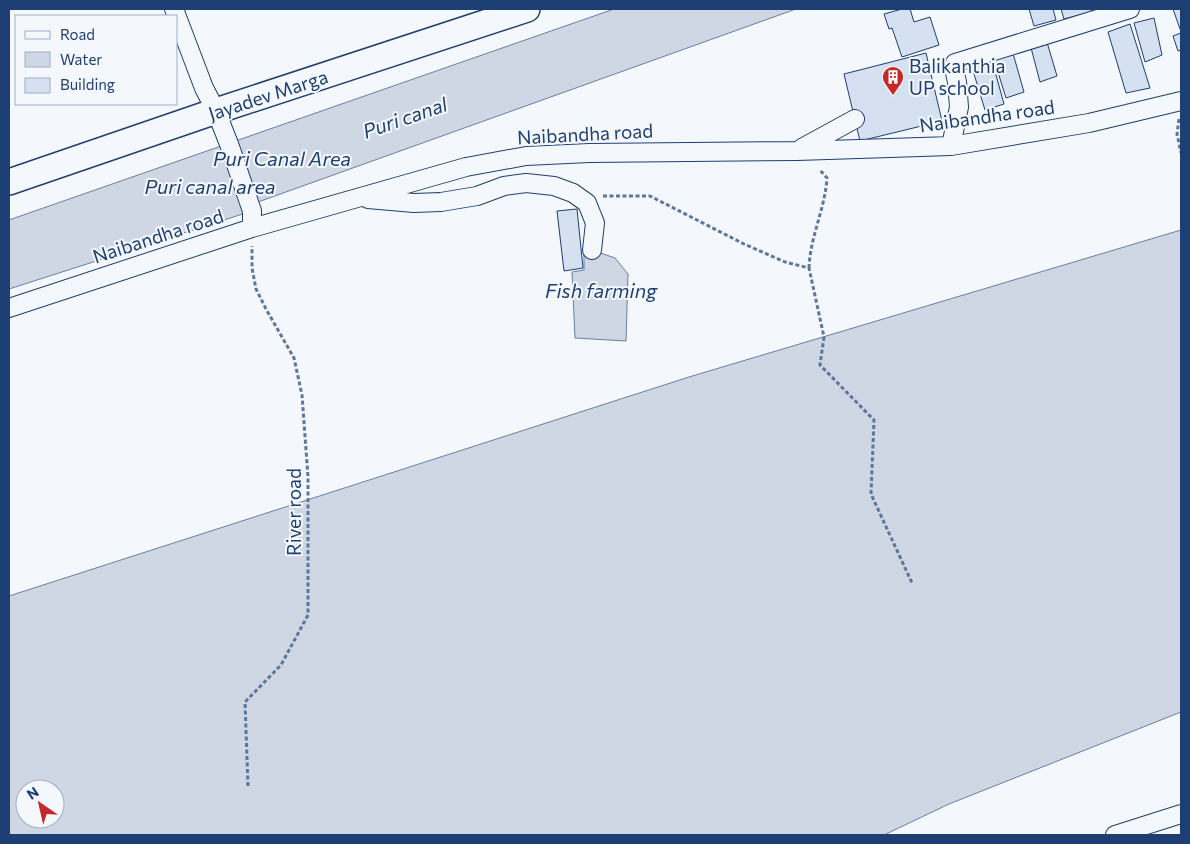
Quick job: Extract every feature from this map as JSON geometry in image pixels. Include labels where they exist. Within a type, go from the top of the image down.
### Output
[{"type":"main road","name":"Jayadev Marga","points":[[9,182],[527,9]]},
{"type":"street","points":[[951,146],[959,107],[958,82],[954,68],[956,63],[1130,9]]},
{"type":"street","points":[[178,20],[204,88],[229,144],[252,219]]},
{"type":"street","name":"Naibandha road","points":[[9,308],[252,219],[358,198],[466,167],[526,156],[589,153],[799,151],[951,146],[1180,108]]},
{"type":"street","points":[[799,151],[855,119]]},
{"type":"street","points":[[358,198],[414,203],[441,202],[477,196],[504,186],[526,183],[554,186],[573,192],[586,203],[596,223],[592,250]]},
{"type":"street","points":[[1115,835],[1181,814]]},
{"type":"path","points":[[1180,108],[1177,134],[1181,153]]},
{"type":"path","points":[[799,151],[828,178],[810,251],[810,268],[824,337],[820,364],[874,420],[871,494],[912,583]]},
{"type":"path","points":[[573,192],[604,196],[650,196],[744,244],[785,262],[810,268]]},
{"type":"path","name":"River road","points":[[248,786],[245,702],[281,665],[308,615],[308,477],[302,395],[294,358],[256,289],[252,268],[252,219]]},
{"type":"water","name":"Puri Canal Area","points":[[614,9],[796,9],[258,202],[252,211],[9,289],[9,220]]},
{"type":"water","points":[[1181,230],[1181,712],[949,804],[884,835],[9,835],[9,596],[689,377]]},
{"type":"water","name":"Fish farming","points":[[592,250],[615,258],[628,274],[626,341],[575,338],[572,272],[584,270],[584,251]]},
{"type":"building","points":[[902,9],[910,9],[914,22],[930,17],[939,45],[902,57],[892,28],[889,29],[884,14]]},
{"type":"building","points":[[1029,9],[1053,9],[1056,20],[1034,26]]},
{"type":"building","points":[[1061,9],[1091,9],[1091,12],[1064,19]]},
{"type":"building","points":[[1173,9],[1181,9],[1181,29],[1180,29]]},
{"type":"building","points":[[1154,18],[1162,55],[1145,62],[1134,23]]},
{"type":"building","points":[[1130,24],[1150,88],[1126,93],[1108,32]]},
{"type":"building","points":[[1181,33],[1181,50],[1178,51],[1173,36]]},
{"type":"building","points":[[1046,39],[1057,76],[1040,82],[1030,44]]},
{"type":"building","points":[[1012,50],[1024,92],[1006,98],[993,56]]},
{"type":"building","name":"Balikanthia UP school","points":[[926,53],[942,121],[860,141],[844,74]]},
{"type":"building","points":[[990,53],[1004,104],[985,110],[970,61]]},
{"type":"building","points":[[577,209],[583,268],[564,271],[557,211]]},
{"type":"place","name":"Balikanthia UP school","points":[[893,96]]},
{"type":"water label","name":"Puri canal","points":[[405,118]]},
{"type":"water label","name":"Puri canal area","points":[[210,187]]}]
